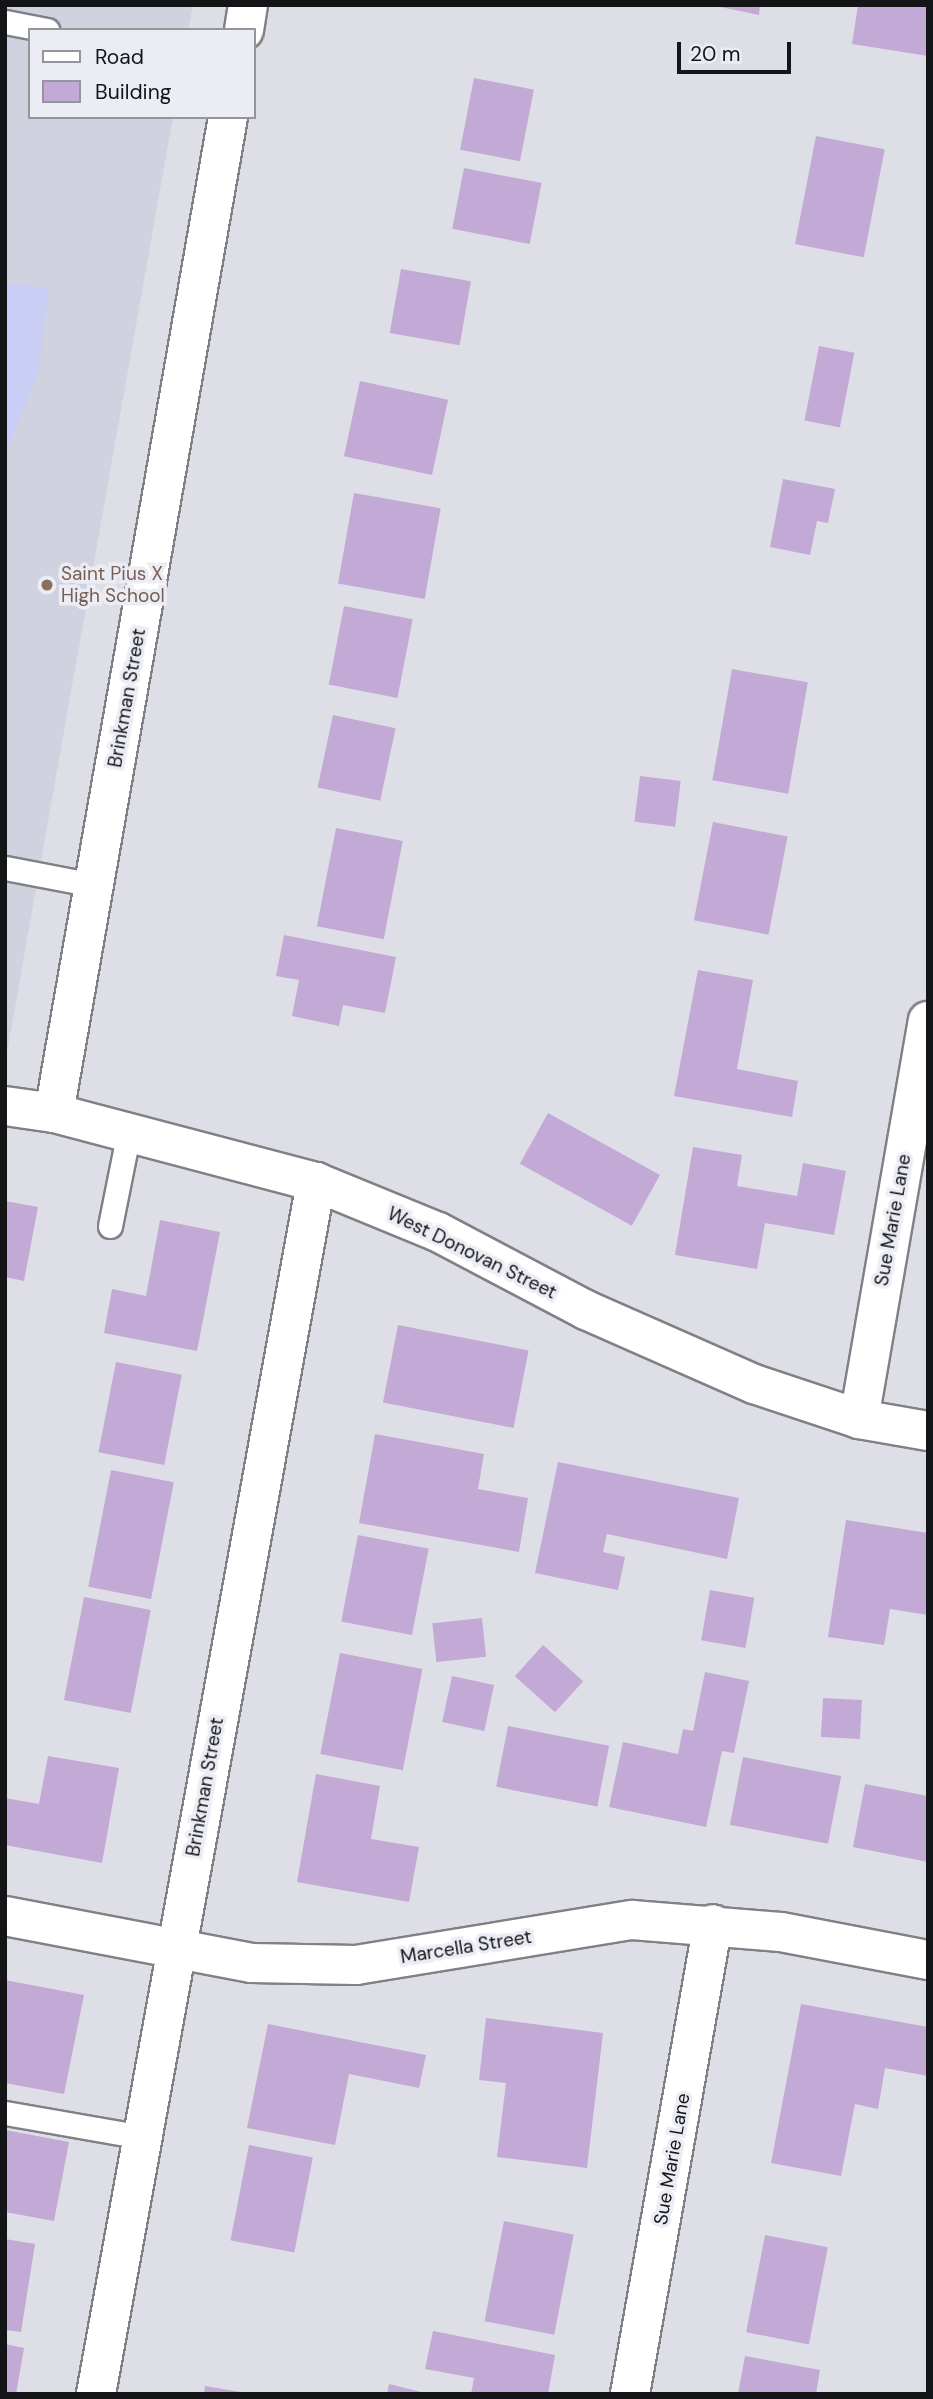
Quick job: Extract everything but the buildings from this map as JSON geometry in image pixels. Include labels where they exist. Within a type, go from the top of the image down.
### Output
[{"type":"street","points":[[244,28],[248,5]]},
{"type":"street","name":"Brinkman Street","points":[[54,1114],[228,119]]},
{"type":"street","name":"Sue Marie Lane","points":[[859,1419],[928,1021]]},
{"type":"street","name":"West Donovan Street","points":[[5,1106],[129,1130],[316,1182],[438,1232],[586,1310],[730,1373],[859,1419],[928,1431]]},
{"type":"street","name":"Brinkman Street","points":[[96,2394],[316,1182]]},
{"type":"street","name":"Marcella Street","points":[[5,1916],[252,1963],[356,1965],[632,1920],[713,1924],[928,1960]]},
{"type":"street","name":"Sue Marie Lane","points":[[630,2394],[713,1924]]},
{"type":"lane","points":[[5,22],[36,28]]},
{"type":"lane","points":[[5,868],[94,885]]},
{"type":"lane","points":[[110,1226],[129,1130]]},
{"type":"lane","points":[[5,2113],[142,2137]]},
{"type":"shaded area","name":"Saint Pius X High School","points":[[5,5],[193,5],[188,28],[28,28],[28,119],[173,119],[7,1053]]},
{"type":"shaded area","points":[[5,282],[47,288],[48,301],[38,375],[5,455]]},
{"type":"place","name":"Saint Pius X High School","points":[[47,585]]}]
